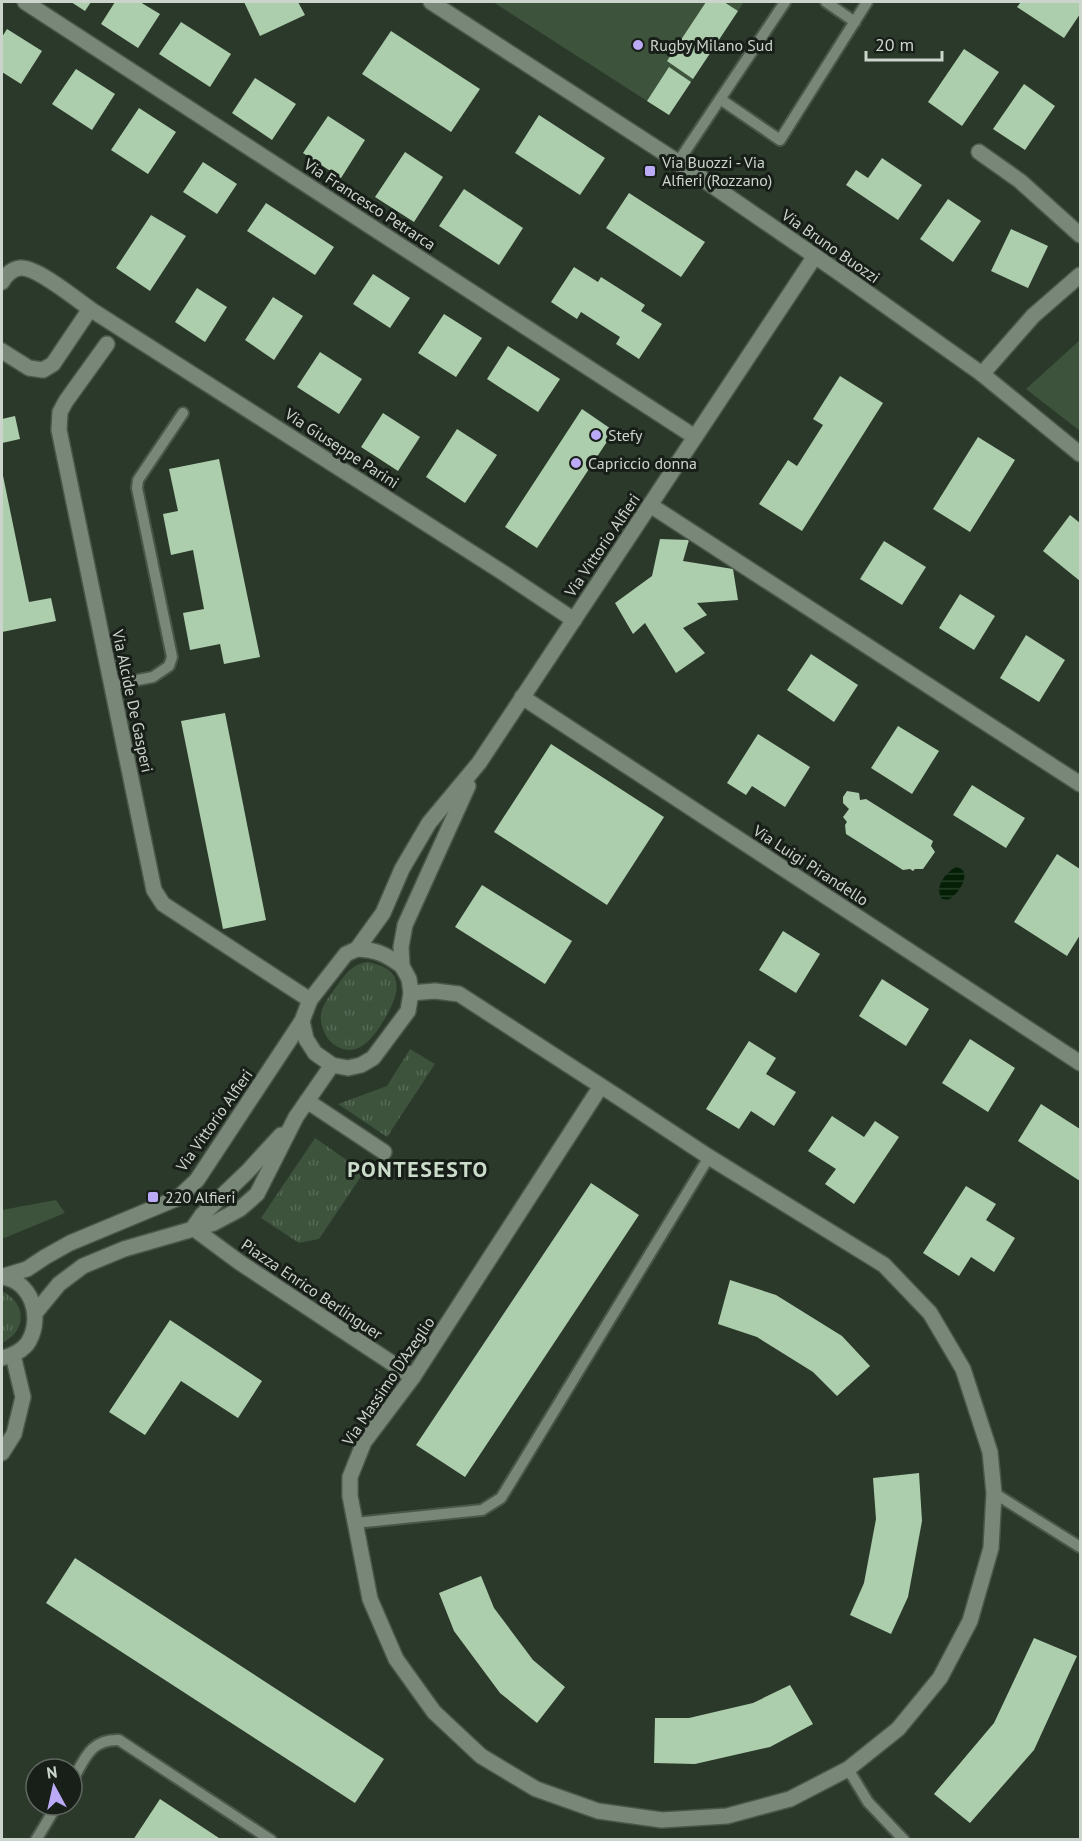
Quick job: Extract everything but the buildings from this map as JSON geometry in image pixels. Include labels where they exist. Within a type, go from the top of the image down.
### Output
[{"type":"street","name":"Via Francesco Petrarca","points":[[25,2],[695,437]]},
{"type":"street","name":"Via Bruno Buozzi","points":[[431,2],[678,162],[815,256],[982,374],[1080,454]]},
{"type":"street","points":[[979,152],[1020,181],[1080,235]]},
{"type":"street","name":"Via Vittorio Alfieri","points":[[3,1276],[27,1269],[70,1243],[178,1198],[197,1180],[302,1021],[310,1000],[346,954],[357,949],[383,913],[402,869],[429,823],[478,763],[815,256]]},
{"type":"street","name":"Via Giuseppe Parini","points":[[2,282],[8,272],[19,268],[33,269],[90,309],[574,620]]},
{"type":"street","points":[[982,374],[1033,316],[1080,275]]},
{"type":"street","points":[[2,351],[29,368],[44,370],[52,364],[90,309]]},
{"type":"street","name":"Via Alcide De Gasperi","points":[[107,344],[66,401],[60,412],[59,429],[154,890],[163,904],[310,1000]]},
{"type":"street","points":[[650,505],[1080,784]]},
{"type":"street","name":"Via Luigi Pirandello","points":[[522,697],[1080,1063]]},
{"type":"street","name":"Via Vittorio Alfieri","points":[[411,993],[409,979],[402,966],[401,947],[405,925],[478,763]]},
{"type":"street","points":[[357,949],[373,950],[402,966]]},
{"type":"street","name":"Via Massimo D'Azeglio","points":[[411,993],[435,991],[459,994],[601,1086],[709,1157],[884,1264],[930,1313],[963,1369],[990,1452],[994,1493],[991,1548],[970,1621],[940,1678],[898,1729],[848,1769],[790,1799],[727,1816],[662,1820],[598,1811],[536,1790],[481,1756],[434,1712],[396,1659],[370,1599],[350,1496],[350,1477],[364,1442],[413,1377],[601,1086]]},
{"type":"street","points":[[302,1021],[306,1039],[315,1053],[332,1065],[348,1068],[361,1065],[373,1058],[408,1011],[411,993]]},
{"type":"street","points":[[2,1453],[14,1434],[23,1397],[7,1357],[28,1342],[34,1327],[36,1312],[59,1284],[83,1266],[124,1249],[214,1223],[240,1209],[257,1194],[296,1118],[332,1065]]},
{"type":"street","points":[[307,1101],[384,1152]]},
{"type":"street","points":[[193,1228],[202,1215],[247,1172],[296,1118]]},
{"type":"street","name":"Piazza Enrico Berlinguer","points":[[193,1228],[239,1262],[413,1377]]},
{"type":"street","points":[[3,1276],[22,1287],[36,1312]]},
{"type":"lane","points":[[678,162],[785,2]]},
{"type":"lane","points":[[826,2],[855,22]]},
{"type":"lane","points":[[720,99],[780,140],[867,2]]},
{"type":"lane","points":[[112,685],[153,677],[169,666],[172,657],[137,489],[138,480],[183,413]]},
{"type":"lane","points":[[355,1523],[482,1510],[501,1498],[709,1157]]},
{"type":"lane","points":[[994,1493],[1080,1547]]},
{"type":"lane","points":[[84,1761],[94,1745],[108,1740],[119,1740],[271,1839]]},
{"type":"lane","points":[[848,1769],[868,1802],[904,1839]]},
{"type":"lane","points":[[36,1839],[50,1817]]},
{"type":"green space","name":"Rugby Milano Sud","points":[[493,2],[744,2],[669,115]]},
{"type":"green space","points":[[1080,340],[1080,431],[1026,389]]},
{"type":"green space","points":[[367,962],[380,965],[394,976],[397,984],[394,1001],[384,1020],[369,1040],[357,1049],[342,1049],[333,1044],[326,1035],[321,1023],[321,1012],[347,973]]},
{"type":"green space","points":[[410,1049],[435,1064],[387,1137],[338,1104],[387,1086]]},
{"type":"green space","points":[[315,1138],[364,1172],[319,1239],[299,1243],[261,1218]]},
{"type":"green space","points":[[56,1200],[65,1213],[2,1239],[2,1210]]},
{"type":"green space","points":[[2,1291],[16,1302],[21,1317],[16,1332],[2,1343]]},
{"type":"shaded area","points":[[956,867],[964,872],[964,881],[951,898],[942,899],[940,885],[948,873]]},
{"type":"place","name":"Rugby Milano Sud","points":[[638,45]]},
{"type":"place","name":"Via Buozzi - Via Alfieri (Rozzano)","points":[[650,171]]},
{"type":"place","name":"Stefy","points":[[596,435]]},
{"type":"place","name":"Capriccio donna","points":[[576,463]]},
{"type":"place","name":"220 Alfieri","points":[[153,1197]]},
{"type":"district","name":"PONTESESTO","points":[[418,1169]]}]
